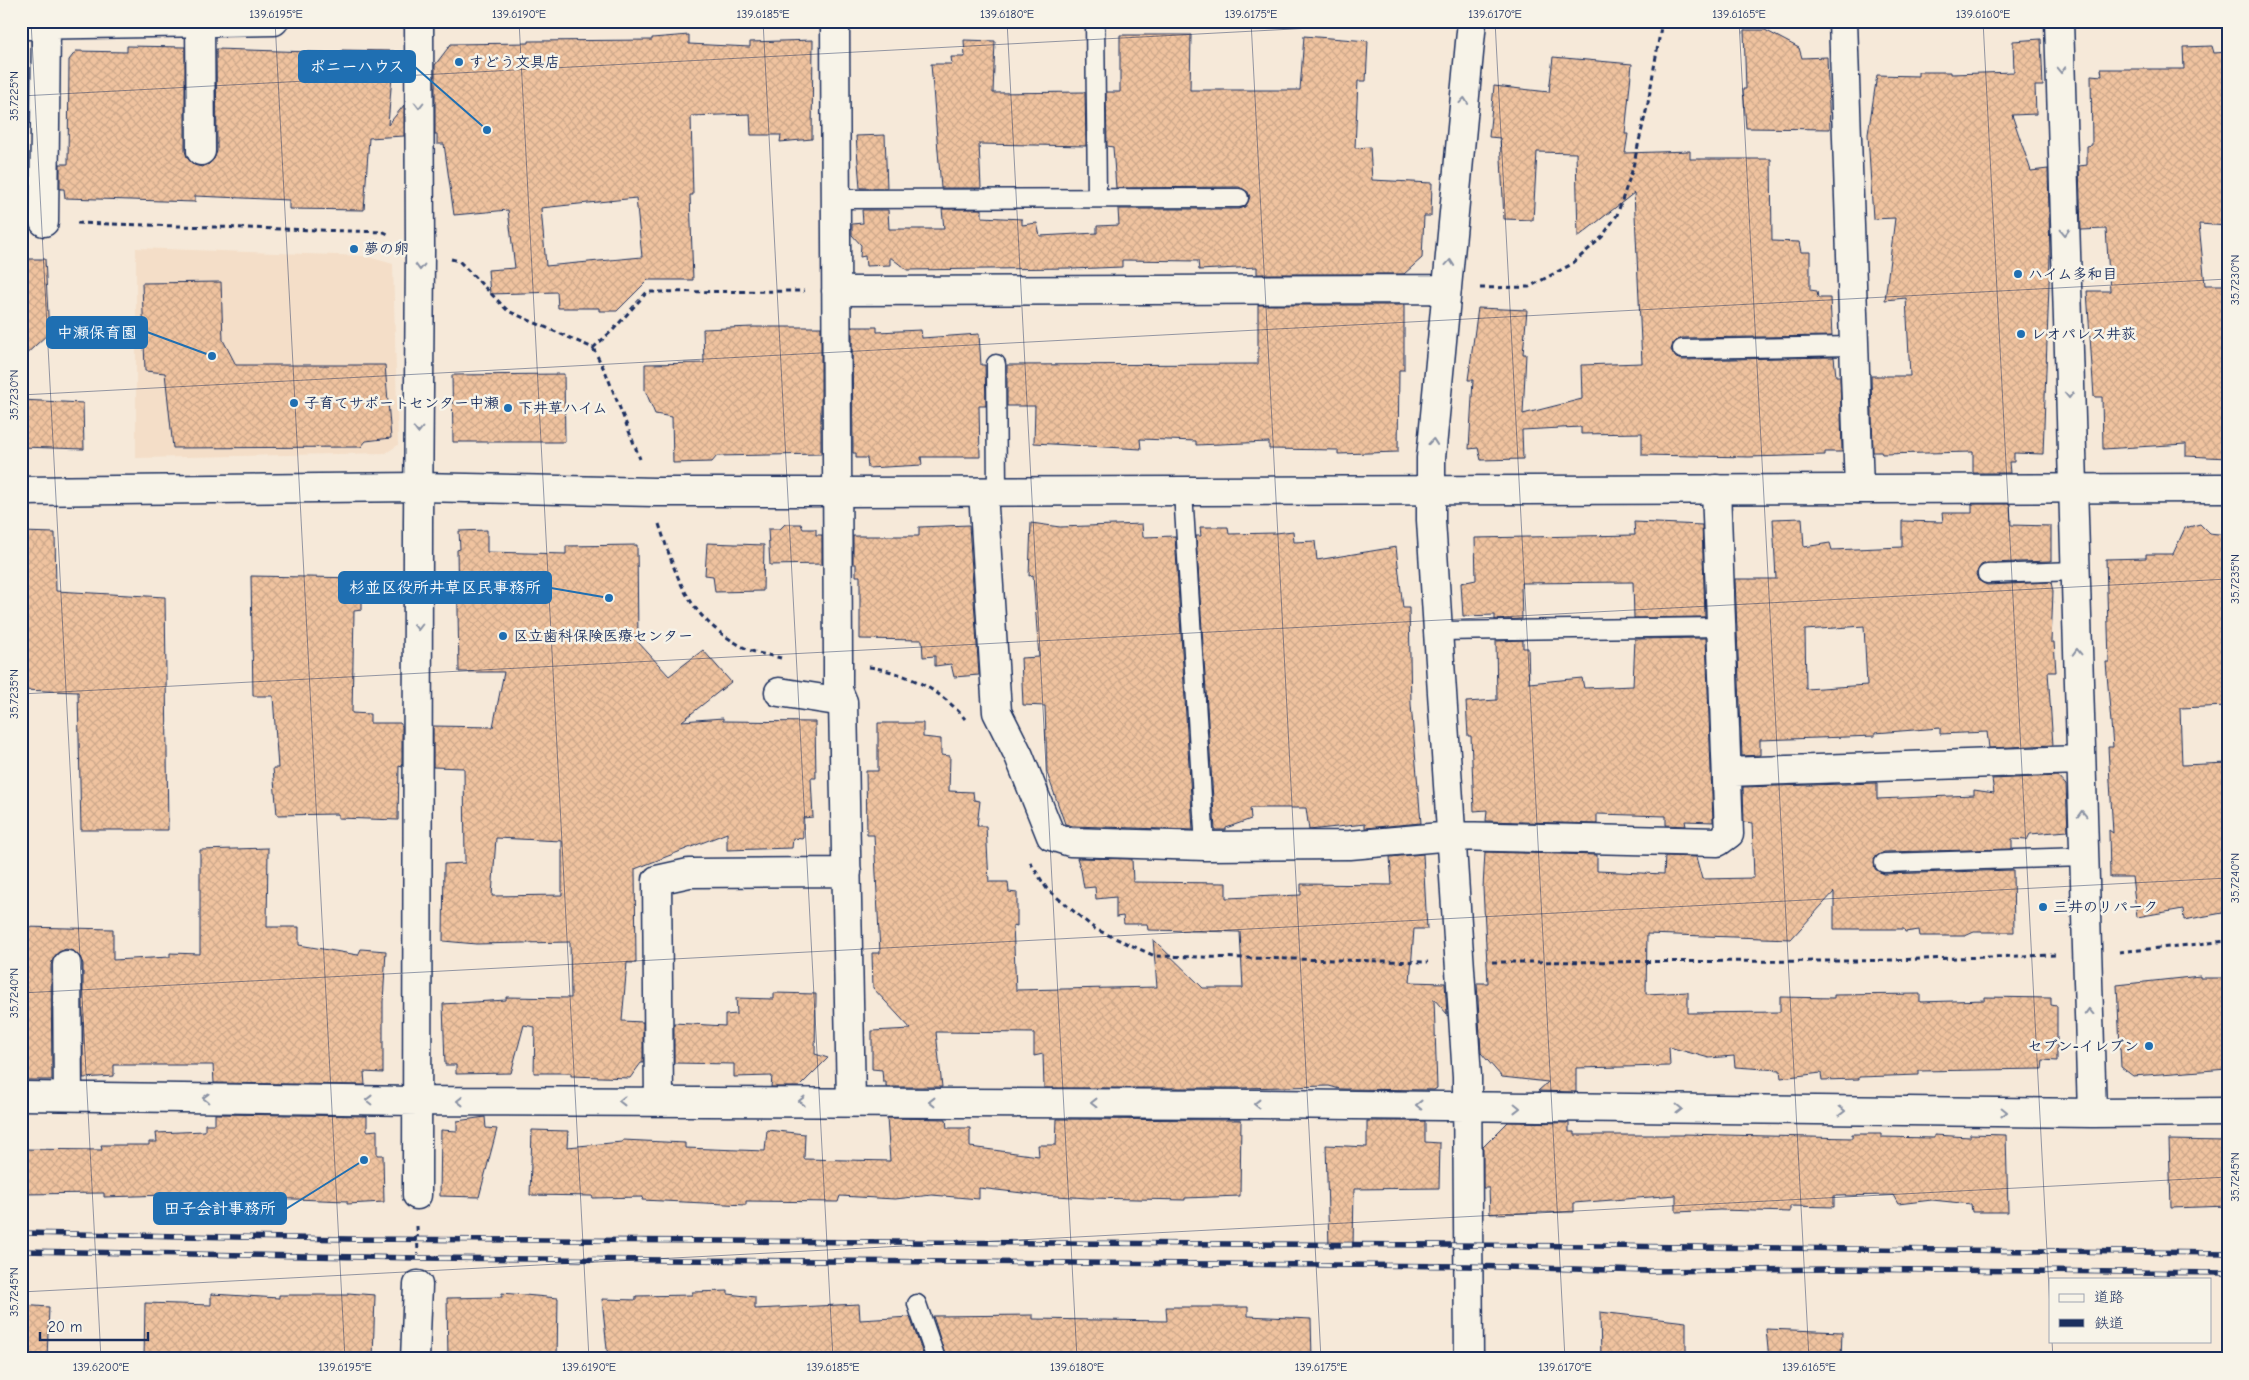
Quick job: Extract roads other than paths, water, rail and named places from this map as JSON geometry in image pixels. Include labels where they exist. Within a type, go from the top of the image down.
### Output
[{"type":"street","points":[[44,222],[34,25],[274,21]]},
{"type":"street","points":[[417,1195],[420,251],[418,21]]},
{"type":"street","points":[[836,21],[838,690],[843,702],[851,1101]]},
{"type":"street","points":[[1469,1359],[1468,1107],[1438,631],[1431,458],[1472,21]]},
{"type":"street","points":[[1843,21],[1860,489]]},
{"type":"street","points":[[2059,21],[2074,571],[2092,1113]]},
{"type":"street","points":[[200,22],[201,151]]},
{"type":"street","points":[[836,291],[1448,289]]},
{"type":"street","points":[[21,491],[418,487],[654,492],[2228,488]]},
{"type":"street","points":[[990,492],[997,712],[1019,756],[1051,836],[1070,842],[1205,846],[1350,845],[1452,836],[1718,842],[1729,834],[1716,489]]},
{"type":"street","points":[[779,692],[843,702]]},
{"type":"street","points":[[1727,772],[2080,760]]},
{"type":"street","points":[[659,1101],[657,880],[689,873],[847,872]]},
{"type":"street","points":[[66,965],[68,1096]]},
{"type":"street","points":[[21,1096],[418,1101],[851,1101],[2092,1113],[2228,1112]]},
{"type":"street","points":[[415,1359],[418,1285]]},
{"type":"lane","points":[[1096,21],[1097,198]]},
{"type":"lane","points":[[836,199],[1239,198]]},
{"type":"lane","points":[[1682,349],[1854,346]]},
{"type":"lane","points":[[990,492],[996,364]]},
{"type":"lane","points":[[1183,492],[1205,846]]},
{"type":"lane","points":[[1987,574],[2074,571]]},
{"type":"lane","points":[[1438,631],[1722,627]]},
{"type":"lane","points":[[1884,863],[2084,857]]},
{"type":"lane","points":[[917,1304],[936,1359]]},
{"type":"railway","points":[[21,1233],[348,1239],[1600,1246],[2228,1253]]},
{"type":"railway","points":[[21,1251],[418,1258],[1468,1266],[1648,1271],[1829,1269],[2228,1273]]},
{"type":"place","name":"すどう文具店","points":[[459,62]]},
{"type":"place","name":"ポニーハウス","points":[[487,130]]},
{"type":"place","name":"夢の卵","points":[[354,249]]},
{"type":"place","name":"ハイム多和目","points":[[2018,274]]},
{"type":"place","name":"レオパレス井荻","points":[[2021,334]]},
{"type":"place","name":"中瀬保育園","points":[[212,356]]},
{"type":"place","name":"子育てサポートセンター中瀬","points":[[294,403]]},
{"type":"place","name":"下井草ハイム","points":[[508,408]]},
{"type":"place","name":"杉並区役所井草区民事務所","points":[[609,598]]},
{"type":"place","name":"区立歯科保険医療センター","points":[[503,636]]},
{"type":"place","name":"三井のリパーク","points":[[2043,907]]},
{"type":"place","name":"セブン-イレブン","points":[[2149,1046]]},
{"type":"place","name":"田子会計事務所","points":[[364,1160]]}]
